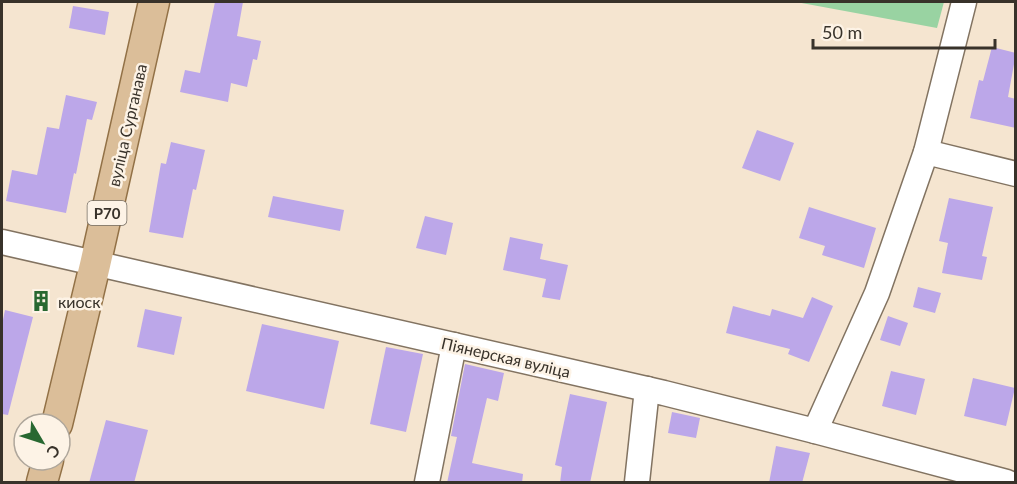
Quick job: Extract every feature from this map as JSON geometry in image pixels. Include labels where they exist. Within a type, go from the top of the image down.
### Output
[{"type":"main road","name":"вуліца Сурганава","points":[[60,412],[154,2]]},
{"type":"street","points":[[815,430],[877,292],[926,152],[964,2]]},
{"type":"street","points":[[926,152],[1016,174]]},
{"type":"street","name":"Піянерская вуліца","points":[[2,242],[646,389],[815,430],[1007,483]]},
{"type":"street","points":[[427,483],[454,345]]},
{"type":"street","points":[[637,483],[646,389]]},
{"type":"green space","points":[[796,2],[944,2],[937,28]]},
{"type":"building","points":[[215,2],[243,2],[237,36],[261,41],[257,60],[253,59],[247,87],[231,83],[228,102],[180,92],[185,70],[200,73]]},
{"type":"building","points":[[73,6],[109,12],[105,35],[69,28]]},
{"type":"building","points":[[992,47],[1016,53],[1008,97],[1016,99],[1016,128],[970,118],[979,80],[983,81]]},
{"type":"building","points":[[66,95],[97,102],[92,120],[87,119],[66,213],[6,201],[12,170],[37,175],[47,127],[59,129]]},
{"type":"building","points":[[757,130],[794,143],[780,181],[742,168]]},
{"type":"building","points":[[171,142],[205,150],[196,190],[193,189],[183,238],[149,232],[161,163],[166,164]]},
{"type":"building","points":[[273,196],[344,210],[340,231],[268,217]]},
{"type":"building","points":[[949,198],[993,207],[982,256],[987,257],[982,280],[942,273],[948,243],[939,241]]},
{"type":"building","points":[[809,207],[876,228],[864,268],[822,255],[825,246],[799,238]]},
{"type":"building","points":[[425,216],[453,223],[446,255],[416,248]]},
{"type":"building","points":[[510,237],[543,244],[540,259],[568,265],[560,300],[542,297],[546,279],[503,270]]},
{"type":"building","points":[[918,287],[941,293],[935,313],[913,307]]},
{"type":"building","points":[[812,297],[833,306],[809,362],[788,354],[790,349],[726,333],[733,306],[770,316],[772,309],[803,318]]},
{"type":"building","points":[[145,309],[182,317],[174,355],[137,347]]},
{"type":"building","points":[[5,310],[33,317],[8,415],[2,414],[2,325]]},
{"type":"building","points":[[888,316],[908,323],[900,346],[880,340]]},
{"type":"building","points":[[262,324],[339,341],[324,409],[246,391]]},
{"type":"building","points":[[386,347],[423,354],[406,432],[370,424]]},
{"type":"building","points":[[465,364],[504,373],[498,401],[487,398],[472,463],[523,474],[522,483],[447,483],[457,437],[451,436]]},
{"type":"building","points":[[891,371],[925,379],[916,415],[882,406]]},
{"type":"building","points":[[973,378],[1015,388],[1006,426],[964,416]]},
{"type":"building","points":[[570,394],[607,402],[590,483],[560,483],[562,467],[555,465]]},
{"type":"building","points":[[672,412],[700,418],[696,438],[668,433]]},
{"type":"building","points":[[106,420],[148,430],[134,483],[89,483]]},
{"type":"building","points":[[776,446],[810,453],[802,483],[769,483]]},
{"type":"place","name":"киоск","points":[[41,301]]}]
